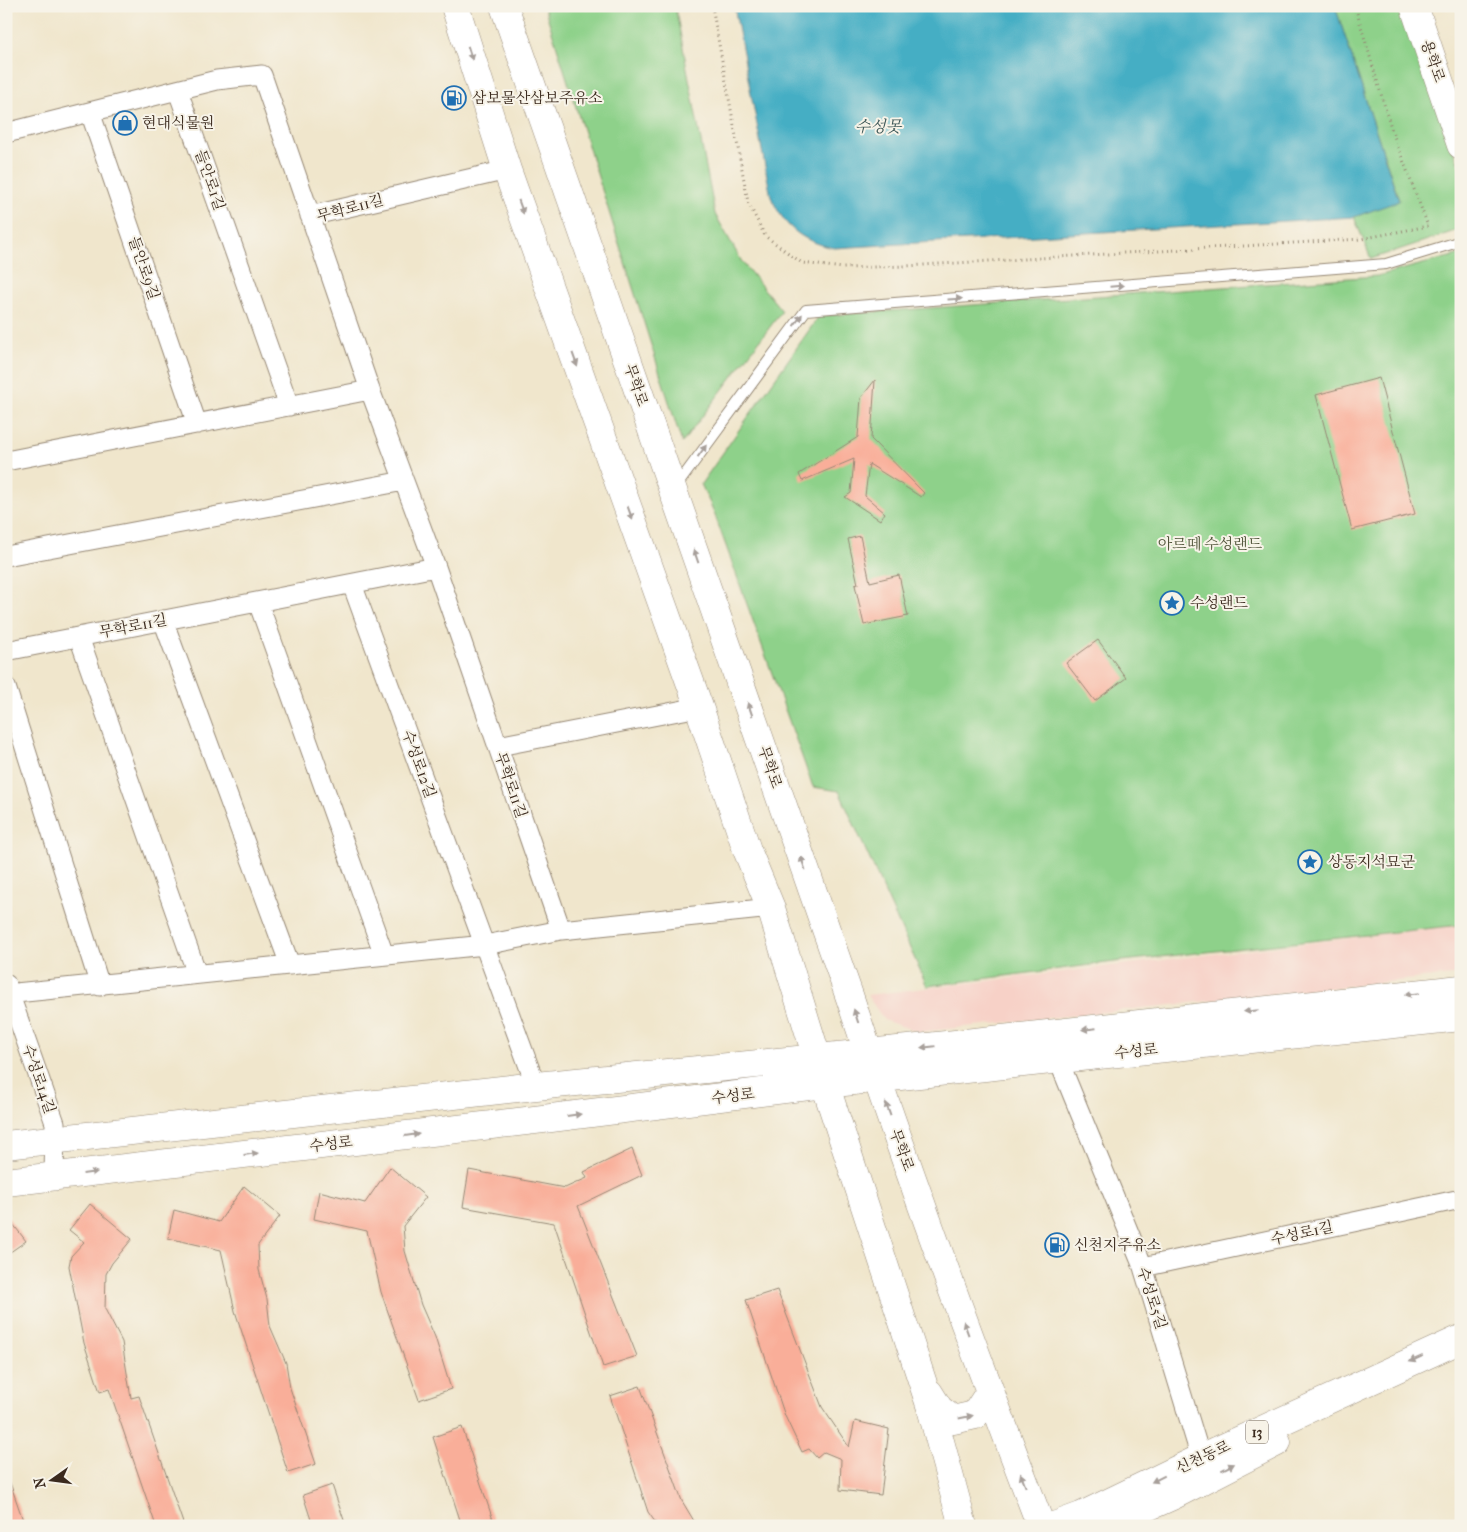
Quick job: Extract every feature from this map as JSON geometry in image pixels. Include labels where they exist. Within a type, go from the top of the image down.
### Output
[{"type":"main road","points":[[455,6],[508,170],[699,708],[747,850],[771,908],[825,1084],[921,1378],[963,1526]]},
{"type":"main road","name":"무학로","points":[[504,6],[877,1079],[990,1392],[1041,1526]]},
{"type":"main road","name":"용학로","points":[[1414,6],[1461,145]]},
{"type":"main road","name":"수성로","points":[[6,1145],[536,1086],[868,1053],[1461,989]]},
{"type":"main road","name":"수성로","points":[[6,1182],[825,1084],[1461,1017]]},
{"type":"main road","name":"신천동로","points":[[1054,1526],[1081,1516],[1201,1458],[1461,1338]]},
{"type":"main road","name":"신천동로","points":[[1106,1526],[1172,1496],[1268,1447],[1461,1358]]},
{"type":"main road","points":[[921,1378],[939,1409],[953,1420],[975,1415],[990,1392]]},
{"type":"street","points":[[6,133],[217,80],[262,75],[310,216]]},
{"type":"street","name":"들안로1길","points":[[178,91],[289,406]]},
{"type":"street","name":"들안로9길","points":[[90,112],[197,424]]},
{"type":"street","name":"무학로11길","points":[[508,170],[310,216],[370,390],[436,567],[561,930]]},
{"type":"street","points":[[6,461],[370,390]]},
{"type":"street","points":[[6,556],[404,481]]},
{"type":"street","name":"무학로11길","points":[[6,651],[436,567]]},
{"type":"street","name":"수성로12길","points":[[352,584],[536,1086]]},
{"type":"street","points":[[258,602],[384,955]]},
{"type":"street","points":[[163,620],[290,965]]},
{"type":"street","points":[[79,636],[197,974]]},
{"type":"street","points":[[6,688],[100,986]]},
{"type":"street","points":[[498,746],[699,708]]},
{"type":"street","points":[[7,990],[100,986],[197,974],[485,945],[561,930],[771,908]]},
{"type":"street","name":"수성로14길","points":[[7,990],[55,1123],[54,1177]]},
{"type":"street","name":"수성로5길","points":[[1058,1059],[1143,1267],[1201,1458]]},
{"type":"street","name":"수성로1길","points":[[1143,1267],[1461,1199]]},
{"type":"lane","points":[[673,490],[806,310],[1386,264],[1461,241]]},
{"type":"path","points":[[712,6],[748,202],[765,236],[802,263],[842,268],[916,266],[1361,239],[1428,226],[1392,131],[1355,6]]},
{"type":"path","points":[[1450,1526],[1461,1519]]},
{"type":"shaded area","points":[[1461,925],[1461,974],[918,1032],[884,1020],[867,995]]},
{"type":"green space","points":[[544,6],[675,6],[715,214],[742,262],[782,311],[682,443]]},
{"type":"green space","points":[[1335,6],[1402,6],[1461,171],[1461,229],[1371,259],[1354,217],[1399,200]]},
{"type":"green space","name":"아르떼 수성랜드","points":[[1461,254],[1461,925],[1122,961],[927,986],[839,791],[813,787],[713,510],[701,484],[819,316],[1377,276]]},
{"type":"water","name":"수성못","points":[[734,6],[1335,6],[1399,201],[1354,217],[834,248],[822,245],[795,232],[782,217],[771,197]]},
{"type":"building","points":[[1379,378],[1415,514],[1352,530],[1316,395]]},
{"type":"building","points":[[875,380],[871,439],[924,493],[921,497],[869,464],[865,496],[885,513],[880,520],[845,497],[851,493],[854,459],[802,481],[799,474],[858,437],[861,398]]},
{"type":"building","points":[[860,536],[870,582],[899,575],[908,616],[864,625],[855,585],[858,584],[848,539]]},
{"type":"building","points":[[1098,640],[1126,678],[1095,701],[1066,663]]},
{"type":"building","points":[[632,1149],[642,1175],[578,1206],[637,1356],[603,1367],[554,1223],[463,1207],[469,1170],[565,1188],[587,1178],[584,1172]]},
{"type":"building","points":[[390,1167],[426,1197],[403,1226],[405,1251],[421,1305],[435,1337],[451,1389],[419,1400],[381,1292],[367,1231],[314,1219],[319,1191],[365,1203]]},
{"type":"building","points":[[244,1186],[280,1216],[258,1245],[259,1270],[267,1299],[270,1326],[286,1363],[290,1388],[316,1464],[288,1473],[235,1311],[221,1250],[168,1238],[174,1210],[219,1222]]},
{"type":"building","points":[[90,1204],[132,1239],[112,1263],[106,1274],[105,1309],[122,1342],[131,1398],[139,1396],[184,1526],[156,1526],[109,1389],[100,1392],[84,1343],[69,1266],[71,1256],[84,1242],[69,1230]]},
{"type":"building","points":[[6,1215],[26,1241],[6,1255]]},
{"type":"building","points":[[777,1290],[822,1407],[849,1447],[855,1421],[889,1429],[881,1495],[840,1490],[841,1459],[824,1452],[817,1458],[809,1449],[802,1452],[785,1416],[746,1300]]},
{"type":"building","points":[[640,1386],[682,1501],[697,1526],[658,1526],[648,1512],[610,1396]]},
{"type":"building","points":[[462,1427],[495,1526],[462,1526],[433,1437]]},
{"type":"building","points":[[6,1477],[8,1477],[25,1526],[6,1526]]},
{"type":"building","points":[[332,1485],[346,1526],[313,1526],[303,1495]]},
{"type":"place","name":"삼보물산삼보주유소","points":[[454,98]]},
{"type":"place","name":"현대식물원","points":[[125,123]]},
{"type":"place","name":"수성랜드","points":[[1172,603]]},
{"type":"place","name":"상동지석묘군","points":[[1310,862]]},
{"type":"place","name":"신천지주유소","points":[[1057,1245]]}]
